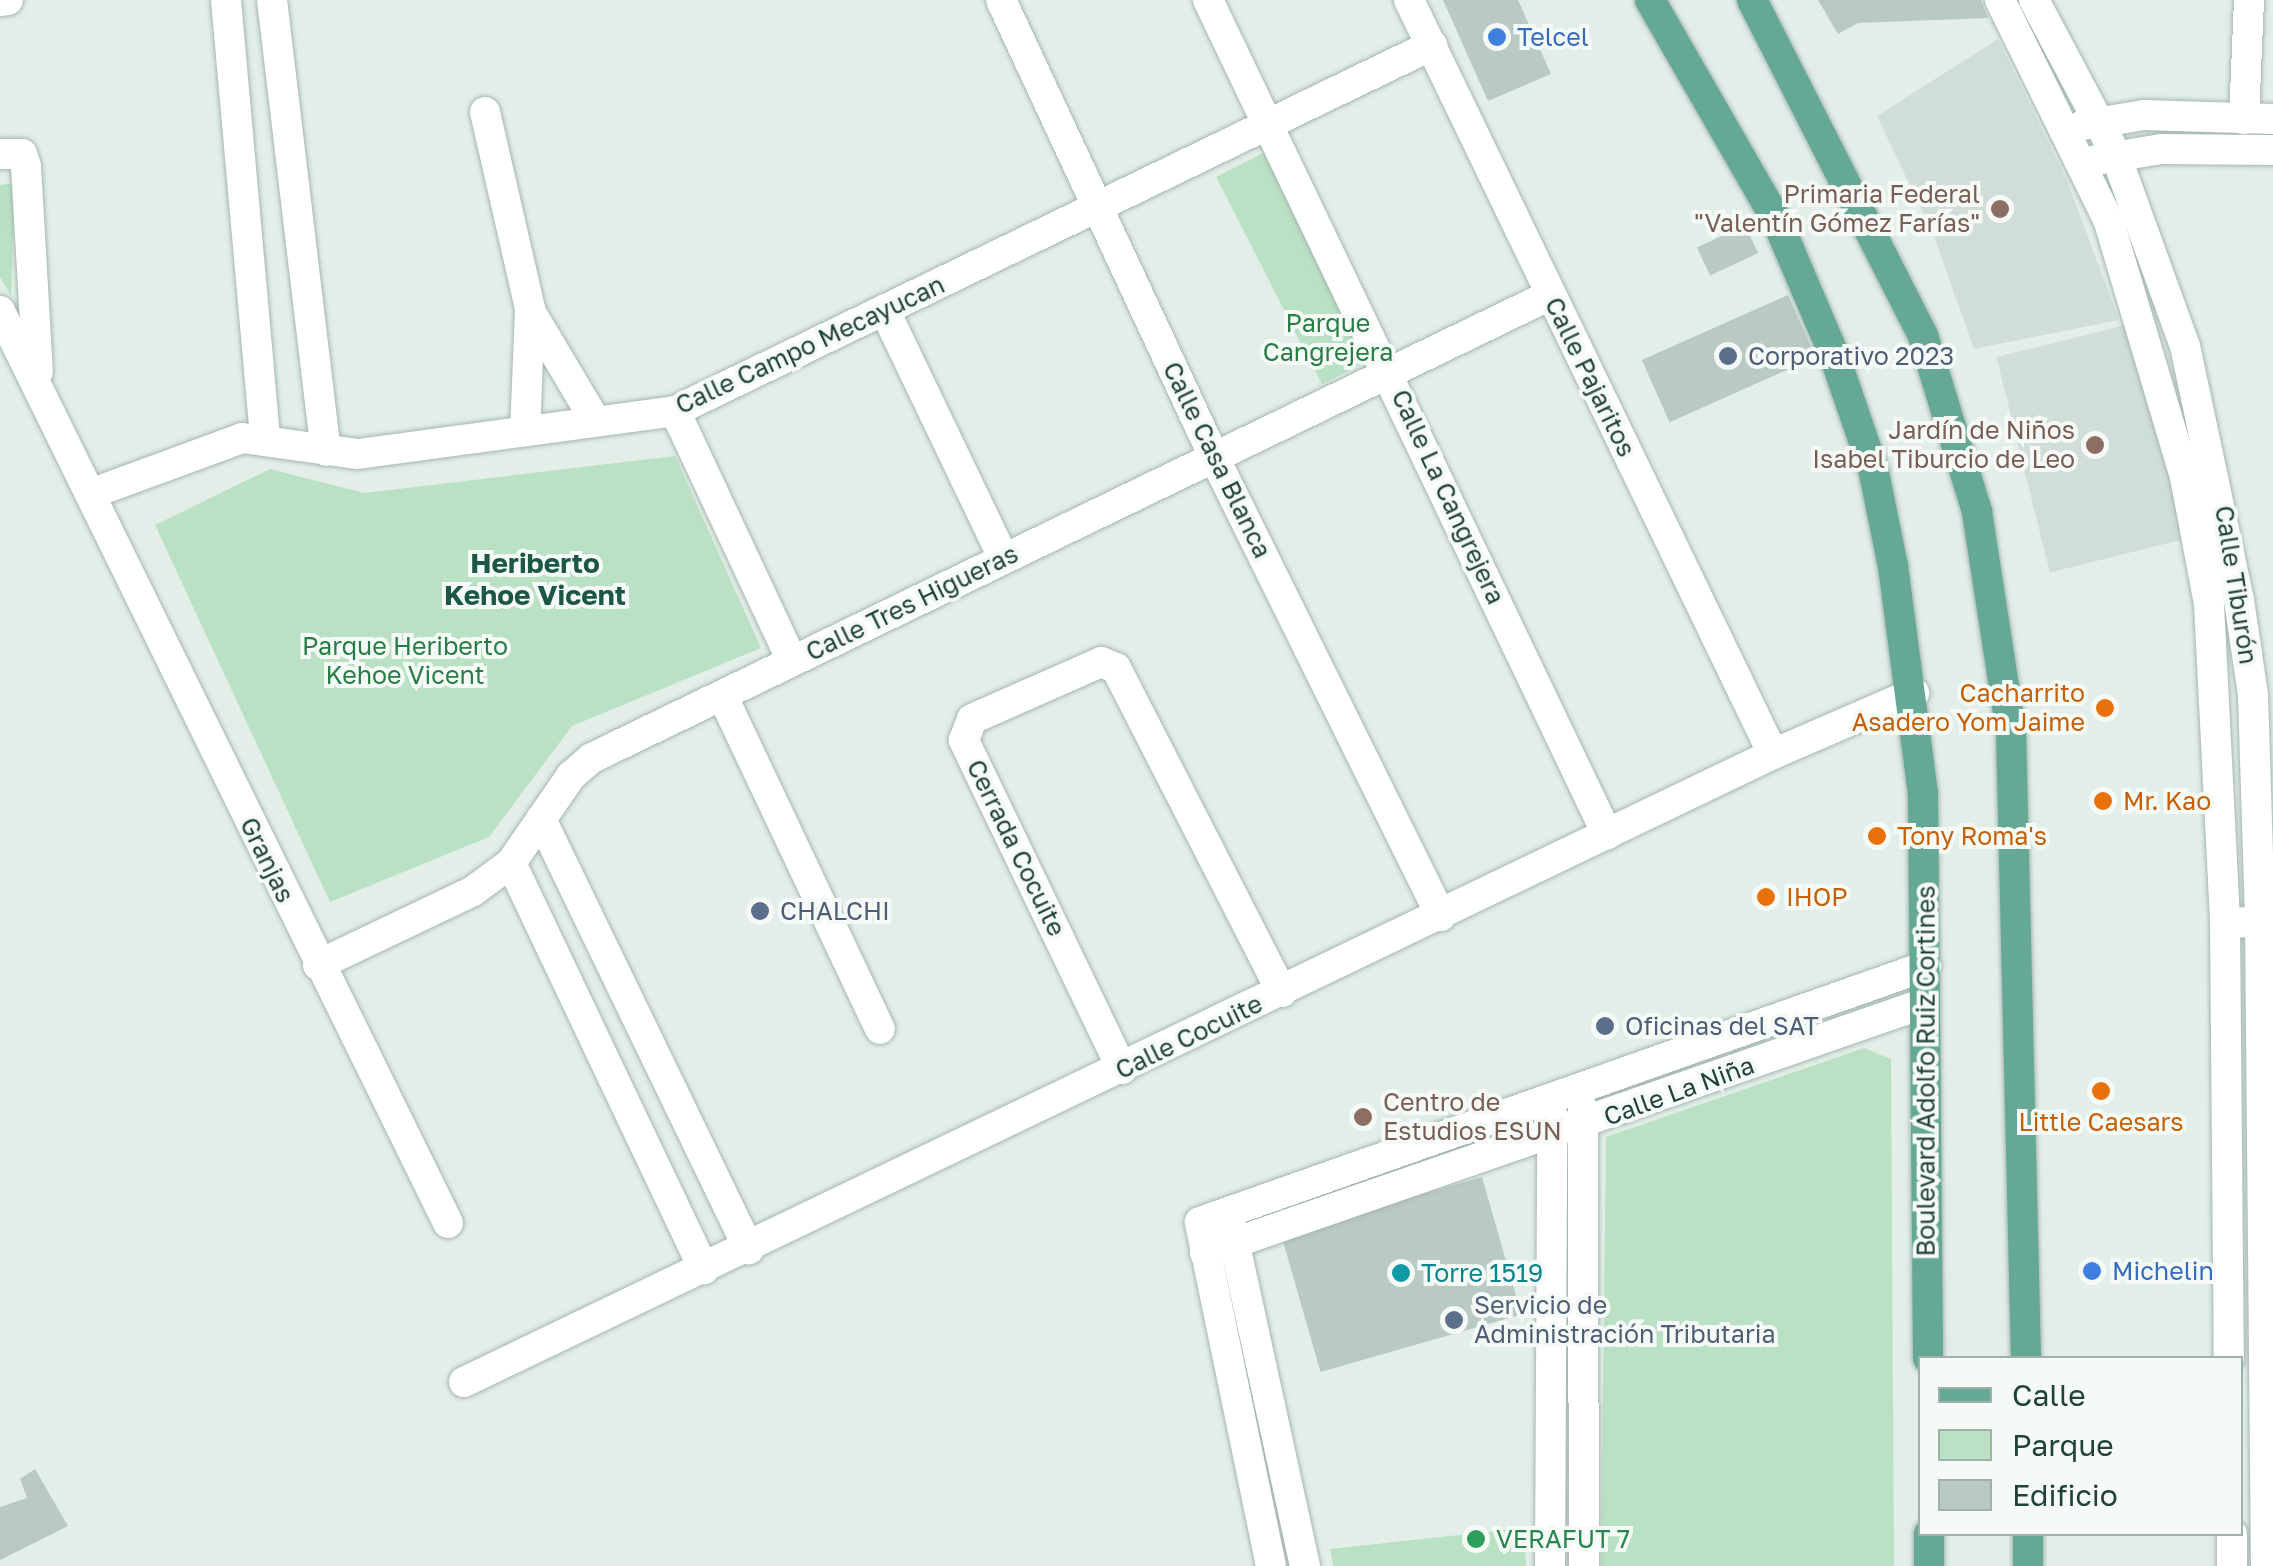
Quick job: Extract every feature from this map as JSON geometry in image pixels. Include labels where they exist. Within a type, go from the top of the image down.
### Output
[{"type":"main road","name":"Boulevard Adolfo Ruiz Cortines","points":[[1650,0],[1777,221],[1834,352],[1872,468],[1914,693],[1926,966],[1928,1356]]},
{"type":"main road","points":[[1752,0],[1923,336],[1977,512],[2010,730],[2026,1356]]},
{"type":"main road","points":[[1929,1536],[1929,1566]]},
{"type":"main road","points":[[2028,1536],[2028,1566]]},
{"type":"street","points":[[0,1],[8,0]]},
{"type":"street","points":[[226,0],[265,438]]},
{"type":"street","points":[[272,0],[326,451]]},
{"type":"street","name":"Calle Casa Blanca","points":[[1001,0],[1214,457],[1442,916]]},
{"type":"street","name":"Calle La Cangrejera","points":[[1208,0],[1607,834]]},
{"type":"street","name":"Calle Pajaritos","points":[[1409,0],[1773,754]]},
{"type":"street","name":"Calle Tiburón","points":[[2000,0],[2069,130],[2142,321],[2185,477],[2209,604],[2225,922],[2229,1356]]},
{"type":"street","name":"Calle Tiburón","points":[[2034,0],[2116,153],[2186,346],[2221,489],[2253,695],[2260,922],[2266,1566]]},
{"type":"street","points":[[2069,130],[2098,118],[2259,118],[2249,0]]},
{"type":"street","name":"Calle Campo Mecayucan","points":[[90,494],[226,442],[265,438],[358,454],[675,411],[1432,45]]},
{"type":"street","points":[[486,112],[530,310],[525,431]]},
{"type":"street","points":[[2084,164],[2116,153],[2273,150]]},
{"type":"street","points":[[0,154],[22,154],[26,166],[38,380]]},
{"type":"street","points":[[244,200],[296,198]]},
{"type":"street","name":"Calle Tres Higueras","points":[[318,965],[473,892],[511,863],[580,766],[1550,294]]},
{"type":"street","points":[[530,310],[595,420]]},
{"type":"street","name":"Granjas","points":[[0,311],[38,380],[318,965],[448,1223]]},
{"type":"street","points":[[885,311],[1004,559]]},
{"type":"street","points":[[675,411],[792,660]]},
{"type":"street","name":"Cerrada Cocuite","points":[[1122,1069],[964,740],[972,720],[1101,662],[1116,668],[1282,992]]},
{"type":"street","name":"Calle Cocuite","points":[[464,1382],[749,1249],[1773,754],[1914,693]]},
{"type":"street","points":[[723,697],[880,1028]]},
{"type":"street","points":[[540,819],[749,1249]]},
{"type":"street","points":[[511,863],[704,1270]]},
{"type":"street","points":[[2225,922],[2260,922]]},
{"type":"street","name":"Calle La Niña","points":[[1221,1225],[1567,1092],[1926,966]]},
{"type":"street","name":"Calle La Niña","points":[[1221,1225],[1583,1125],[1925,1003]]},
{"type":"street","points":[[1567,1092],[1583,1125],[1584,1566]]},
{"type":"street","points":[[1550,1566],[1551,1134],[1567,1092]]},
{"type":"street","points":[[1221,1225],[1205,1253],[1271,1566]]},
{"type":"street","points":[[1221,1225],[1305,1566]]},
{"type":"street","points":[[2232,1536],[2232,1566]]},
{"type":"shaded area","name":"Primaria Federal \"Valentín Gómez Farías\"","points":[[1998,39],[2068,183],[2119,320],[1974,349],[1934,236],[1877,116]]},
{"type":"shaded area","name":"Jardín de Niños Isabel Tiburcio de Leo","points":[[2137,322],[2191,537],[2050,572],[1996,357]]},
{"type":"green space","name":"Parque Cangrejera","points":[[1267,151],[1373,359],[1322,384],[1216,177]]},
{"type":"green space","points":[[15,183],[11,296],[0,277],[0,185]]},
{"type":"green space","name":"Parque Heriberto Kehoe Vicent","points":[[675,456],[761,648],[572,726],[489,837],[330,902],[155,525],[270,469],[364,493]]},
{"type":"green space","points":[[1864,1048],[1891,1059],[1894,1566],[1601,1566],[1606,1137]]},
{"type":"green space","name":"VERAFUT 7","points":[[1524,1528],[1526,1566],[1333,1566],[1330,1549]]},
{"type":"building","name":"Telcel","points":[[1443,0],[1518,0],[1551,74],[1488,101]]},
{"type":"building","points":[[1818,0],[1981,0],[1988,18],[1858,23],[1838,34]]},
{"type":"building","points":[[1745,225],[1758,253],[1710,275],[1697,247]]},
{"type":"building","name":"Corporativo 2023","points":[[1788,295],[1816,357],[1669,422],[1642,360]]},
{"type":"building","name":"Torre 1519","points":[[1482,1177],[1521,1314],[1321,1372],[1281,1235]]},
{"type":"building","points":[[35,1469],[68,1526],[0,1560],[0,1507],[27,1498],[20,1479]]},
{"type":"place","name":"Telcel","points":[[1497,37]]},
{"type":"place","name":"Primaria Federal \"Valentín Gómez Farías\"","points":[[2000,209]]},
{"type":"place","name":"Corporativo 2023","points":[[1728,356]]},
{"type":"place","name":"Jardín de Niños Isabel Tiburcio de Leo","points":[[2095,445]]},
{"type":"place","name":"Cacharrito Asadero Yom Jaime","points":[[2105,708]]},
{"type":"place","name":"Mr. Kao","points":[[2103,801]]},
{"type":"place","name":"Tony Roma's","points":[[1877,836]]},
{"type":"place","name":"IHOP","points":[[1766,897]]},
{"type":"place","name":"CHALCHI","points":[[760,911]]},
{"type":"place","name":"Oficinas del SAT","points":[[1605,1026]]},
{"type":"place","name":"Little Caesars","points":[[2101,1091]]},
{"type":"place","name":"Centro de Estudios ESUN","points":[[1363,1117]]},
{"type":"place","name":"Michelin","points":[[2092,1271]]},
{"type":"place","name":"Torre 1519","points":[[1401,1273]]},
{"type":"place","name":"Servicio de Administración Tributaria","points":[[1454,1320]]},
{"type":"place","name":"VERAFUT 7","points":[[1476,1539]]},
{"type":"district","name":"Heriberto Kehoe Vicent","points":[[535,579]]}]
